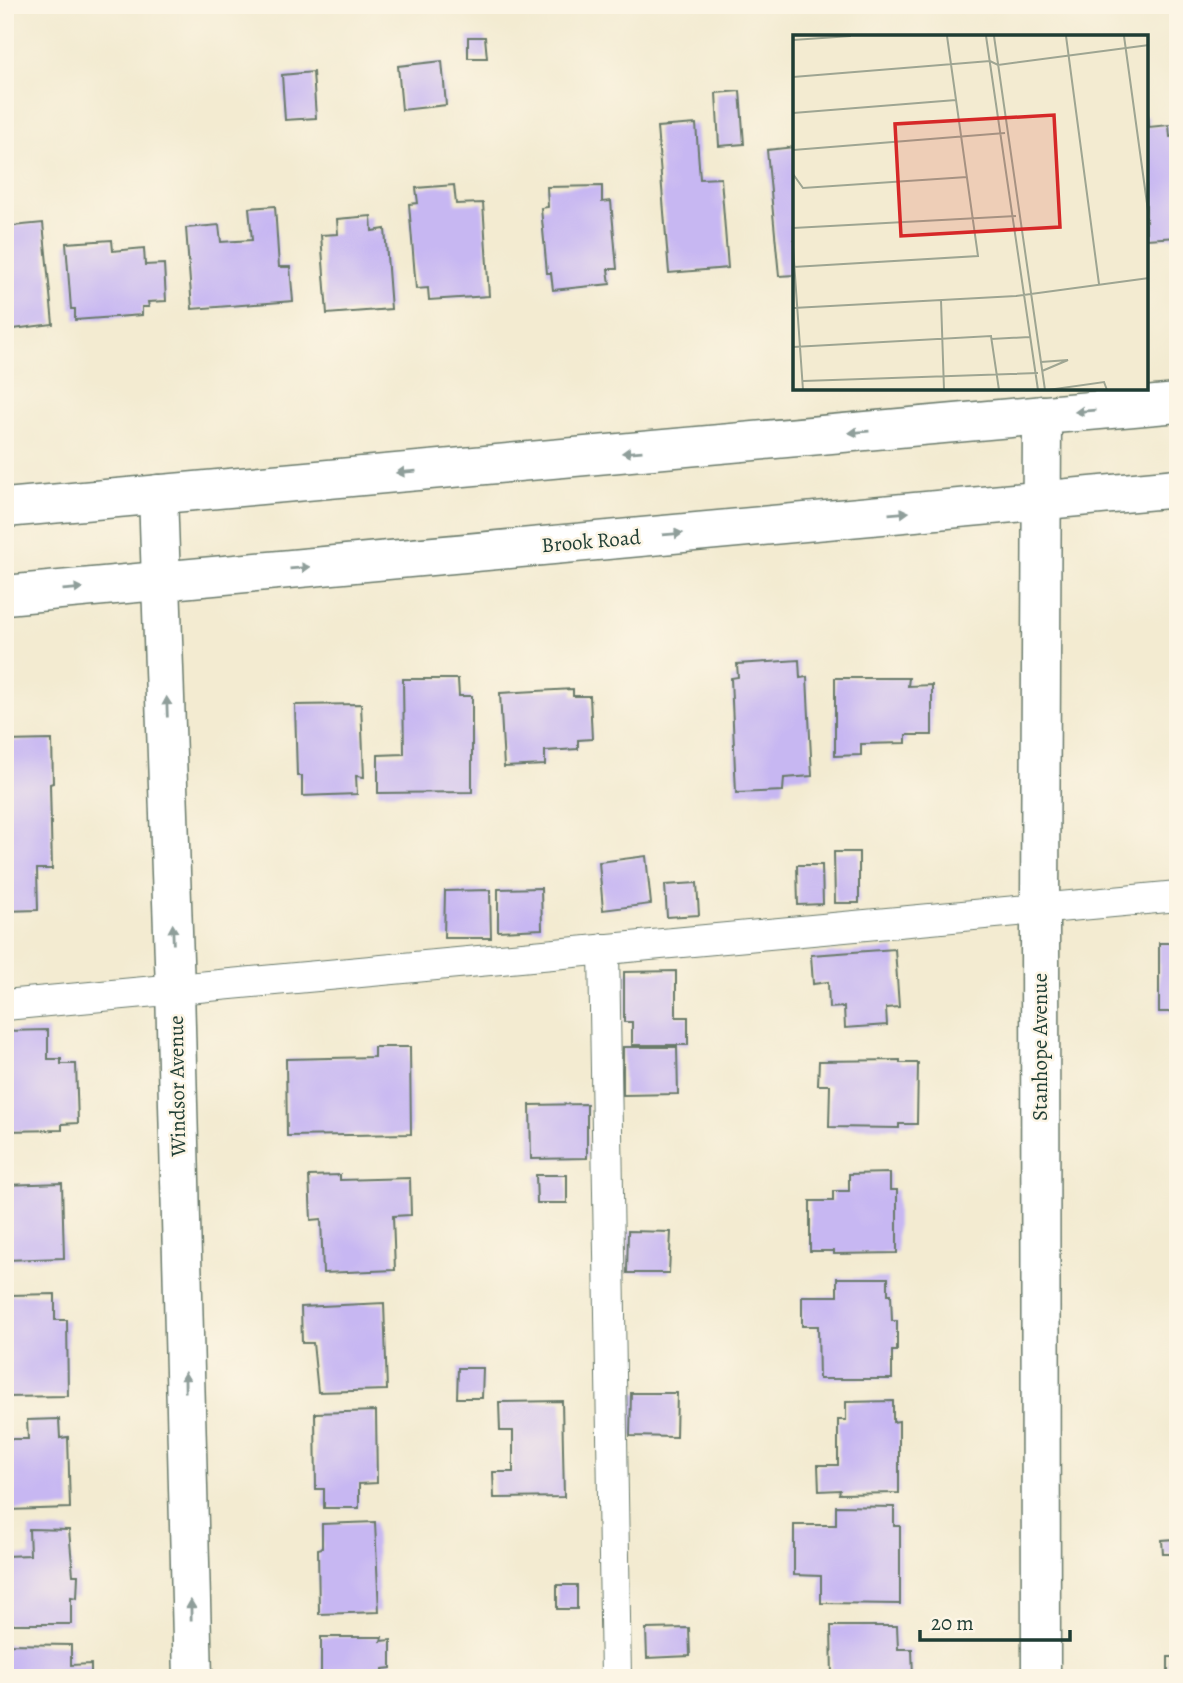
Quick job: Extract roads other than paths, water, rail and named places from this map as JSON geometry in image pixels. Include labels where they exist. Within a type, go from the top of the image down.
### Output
[{"type":"street","points":[[5,508],[1178,403]]},
{"type":"street","name":"Stanhope Avenue","points":[[1041,1678],[1042,415]]},
{"type":"street","name":"Brook Road","points":[[5,595],[1178,488]]},
{"type":"street","name":"Windsor Avenue","points":[[158,494],[175,989],[192,1678]]},
{"type":"lane","points":[[5,1005],[1178,896]]},
{"type":"lane","points":[[604,949],[616,1678]]}]
